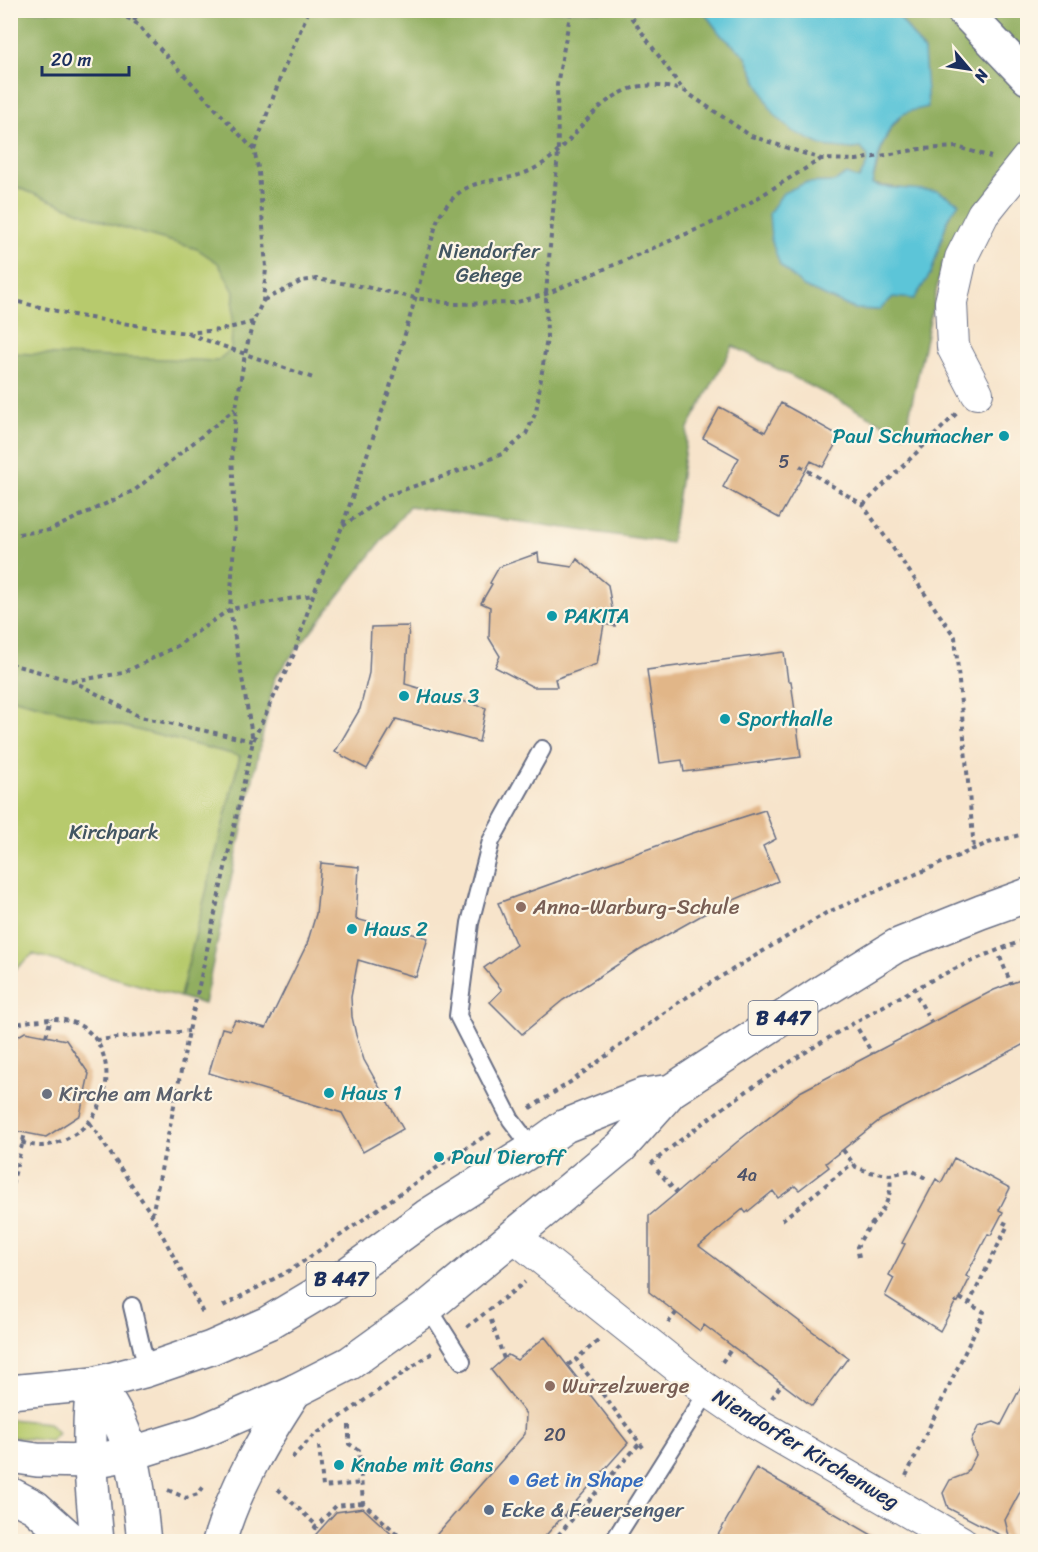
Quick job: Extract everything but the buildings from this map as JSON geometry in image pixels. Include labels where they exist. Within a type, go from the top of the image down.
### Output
[{"type":"main road","points":[[963,10],[1028,78]]},
{"type":"main road","name":"B 447","points":[[10,1456],[37,1460],[92,1461],[130,1454],[201,1432],[350,1363],[428,1307],[515,1237],[621,1147],[671,1091],[896,946],[1028,895]]},
{"type":"main road","name":"B 447","points":[[10,1392],[94,1384],[147,1370],[220,1344],[268,1323],[336,1283],[427,1216],[565,1126],[643,1095],[671,1091]]},
{"type":"main road","points":[[94,1384],[114,1410],[125,1435],[139,1494],[144,1542]]},
{"type":"main road","points":[[94,1384],[92,1461],[97,1542]]},
{"type":"main road","points":[[219,1542],[239,1488],[265,1437],[295,1390]]},
{"type":"main road","points":[[10,1494],[35,1507],[74,1542]]},
{"type":"street","points":[[977,393],[953,347],[951,302],[962,258],[983,214],[1025,161]]},
{"type":"street","name":"Niendorfer Kirchenweg","points":[[515,1237],[708,1391],[754,1422],[961,1542]]},
{"type":"lane","points":[[533,1149],[511,1120],[458,1016],[470,923],[491,841],[542,749]]},
{"type":"lane","points":[[132,1306],[147,1370]]},
{"type":"lane","points":[[428,1307],[462,1362]]},
{"type":"lane","points":[[613,1542],[708,1391]]},
{"type":"path","points":[[109,10],[134,21],[254,150],[259,172],[266,268],[263,301],[253,322],[236,408],[232,452],[235,525],[230,609],[253,741]]},
{"type":"path","points":[[134,21],[139,10]]},
{"type":"path","points":[[254,150],[282,73],[309,10]]},
{"type":"path","points":[[342,527],[386,496],[474,466],[504,453],[526,434],[536,412],[547,338],[546,294],[558,153],[557,85],[571,10]]},
{"type":"path","points":[[626,10],[683,90],[751,136],[821,159],[857,160],[920,149],[957,147],[1025,161]]},
{"type":"path","points":[[152,1215],[189,1031],[253,741],[294,654],[313,595],[342,527],[388,394],[438,218],[454,196],[478,182],[519,176],[558,153],[588,117],[624,91],[649,85],[683,90]]},
{"type":"path","points":[[263,301],[295,284],[316,279],[455,304],[514,303],[546,294],[728,216],[821,159]]},
{"type":"path","points":[[10,300],[78,316],[185,333],[313,378]]},
{"type":"path","points":[[185,333],[220,330],[253,322]]},
{"type":"path","points":[[863,504],[977,393]]},
{"type":"path","points":[[10,535],[50,530],[135,490],[236,408]]},
{"type":"path","points":[[800,466],[863,504],[955,637],[974,849]]},
{"type":"path","points":[[73,681],[123,673],[177,646],[230,609],[313,595]]},
{"type":"path","points":[[10,664],[73,681],[140,717],[253,741]]},
{"type":"path","points":[[218,1308],[294,1268],[452,1157],[572,1081],[679,1002],[826,913],[987,843],[1028,833]]},
{"type":"path","points":[[642,1171],[705,1120],[823,1040],[952,968],[1028,939]]},
{"type":"path","points":[[1000,957],[1011,984]]},
{"type":"path","points":[[917,996],[931,1022]]},
{"type":"path","points":[[10,1027],[21,1022],[51,1018],[69,1020],[84,1029],[96,1040],[102,1050],[107,1086],[100,1108],[90,1123],[76,1134],[58,1143],[41,1146],[10,1139]]},
{"type":"path","points":[[46,1036],[51,1018]]},
{"type":"path","points":[[858,1029],[872,1053]]},
{"type":"path","points":[[96,1040],[189,1031]]},
{"type":"path","points":[[90,1123],[152,1215],[204,1315],[211,1312]]},
{"type":"path","points":[[10,1193],[25,1133]]},
{"type":"path","points":[[843,1150],[852,1163],[869,1172],[890,1175],[911,1170],[927,1179]]},
{"type":"path","points":[[782,1220],[852,1163]]},
{"type":"path","points":[[10,1168],[17,1170]]},
{"type":"path","points":[[657,1170],[677,1193]]},
{"type":"path","points":[[859,1257],[857,1247],[860,1241],[888,1203],[891,1187],[890,1175]]},
{"type":"path","points":[[969,1304],[1008,1225],[999,1220]]},
{"type":"path","points":[[288,1462],[312,1437],[450,1341],[530,1278]]},
{"type":"path","points":[[893,1502],[984,1312],[960,1298]]},
{"type":"path","points":[[491,1320],[504,1359]]},
{"type":"path","points":[[568,1365],[622,1322]]},
{"type":"path","points":[[576,1359],[659,1468]]},
{"type":"path","points":[[349,1425],[350,1444],[359,1450],[363,1503],[406,1542]]},
{"type":"path","points":[[552,1542],[640,1443]]},
{"type":"path","points":[[319,1446],[323,1487],[362,1483]]},
{"type":"path","points":[[166,1488],[186,1498],[198,1494],[212,1476]]},
{"type":"path","points":[[279,1489],[316,1528],[336,1506],[363,1503]]},
{"type":"path","points":[[564,1514],[571,1520]]},
{"type":"green space","name":"Niendorfer Gehege","points":[[10,11],[703,11],[721,35],[745,55],[758,84],[852,149],[861,148],[868,156],[867,164],[859,180],[847,174],[834,182],[805,183],[804,287],[855,309],[879,310],[893,297],[931,273],[948,218],[958,203],[899,188],[872,184],[883,144],[892,127],[904,113],[924,51],[895,11],[1027,11],[1027,185],[1002,172],[942,264],[905,435],[733,346],[688,428],[671,543],[409,506],[275,677],[204,1004],[180,997],[240,756],[11,698],[10,353],[217,361],[231,349],[234,292],[218,263],[197,249],[111,224],[11,185]]},
{"type":"green space","points":[[11,82],[238,198],[237,360],[11,654]]},
{"type":"green space","name":"Kirchpark","points":[[11,698],[240,756],[180,997],[33,954],[11,973]]},
{"type":"green space","points":[[10,1419],[49,1423],[58,1433],[51,1441],[11,1437]]},
{"type":"water","points":[[703,11],[895,11],[924,51],[928,107],[905,113],[892,126],[882,145],[872,184],[882,187],[938,191],[959,203],[948,218],[931,273],[914,299],[893,297],[879,310],[855,309],[804,287],[780,265],[771,239],[769,213],[783,193],[805,183],[834,182],[847,174],[859,179],[867,164],[868,156],[861,148],[823,146],[792,131],[772,112],[745,55],[721,35]]},
{"type":"place","name":"Paul Schumacher","points":[[1004,436]]},
{"type":"place","name":"PAKITA","points":[[552,616]]},
{"type":"place","name":"Haus 3","points":[[404,696]]},
{"type":"place","name":"Sporthalle","points":[[725,719]]},
{"type":"place","name":"Anna-Warburg-Schule","points":[[521,907]]},
{"type":"place","name":"Haus 2","points":[[352,929]]},
{"type":"place","name":"Haus 1","points":[[329,1093]]},
{"type":"place","name":"Kirche am Markt","points":[[47,1094]]},
{"type":"place","name":"Paul Dieroff","points":[[439,1157]]},
{"type":"place","name":"Wurzelzwerge","points":[[550,1386]]},
{"type":"place","name":"Knabe mit Gans","points":[[339,1465]]},
{"type":"place","name":"Get in Shape","points":[[514,1480]]},
{"type":"place","name":"Ecke & Feuersenger","points":[[489,1510]]}]
